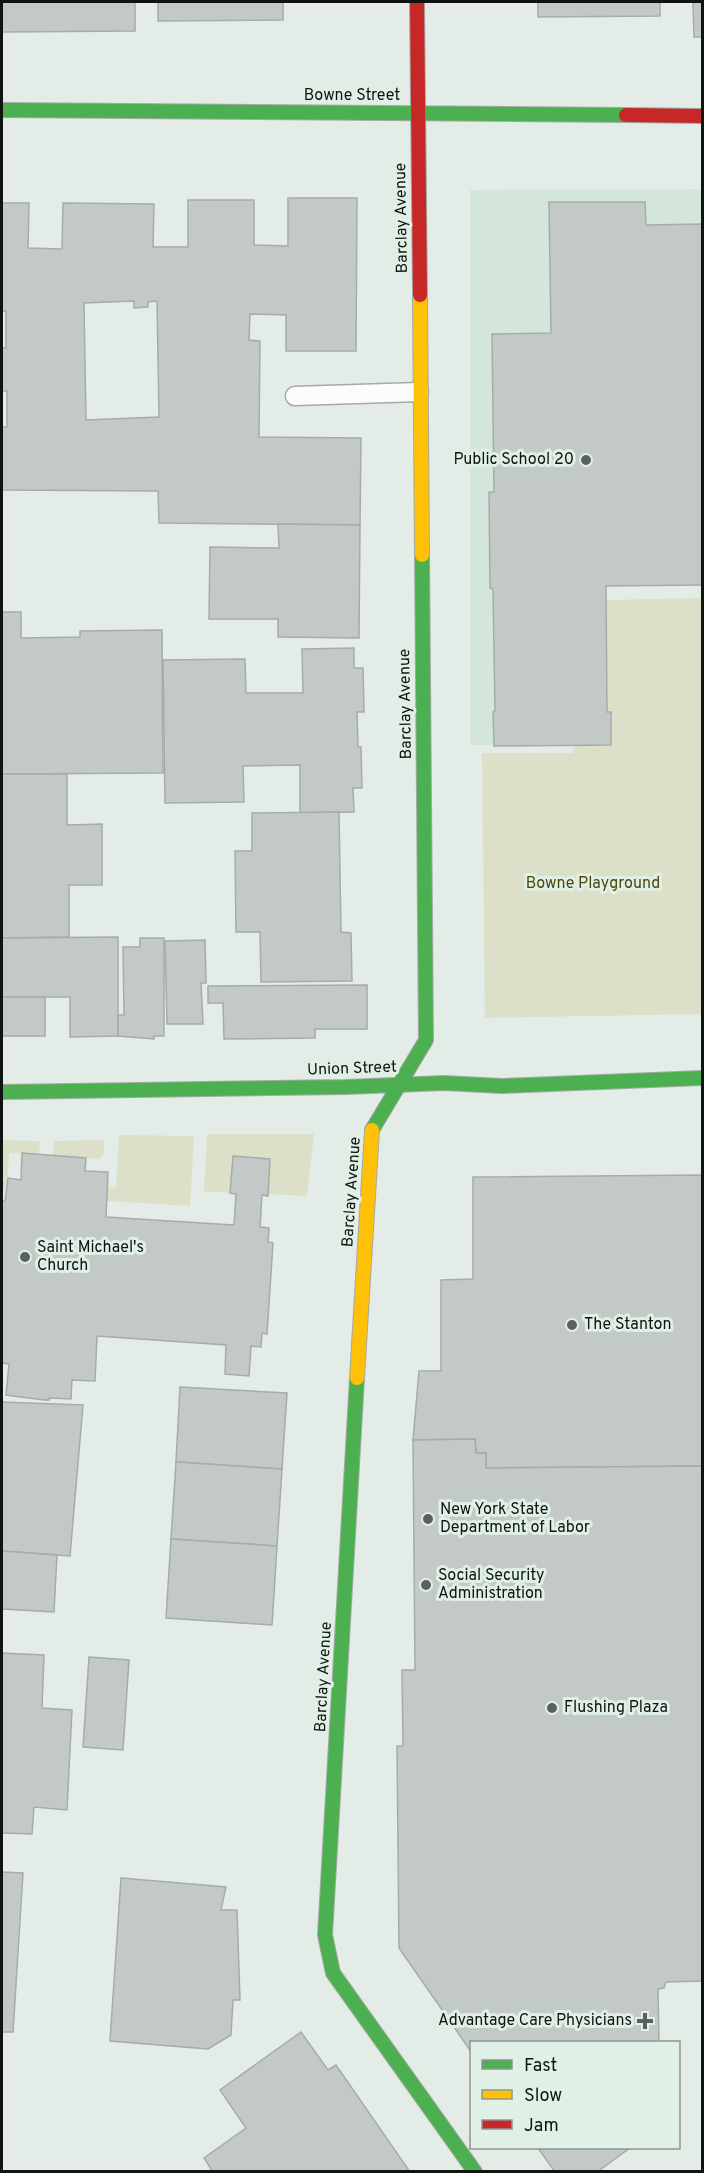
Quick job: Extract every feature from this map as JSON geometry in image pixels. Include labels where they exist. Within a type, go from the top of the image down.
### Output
[{"type":"street","name":"Barclay Avenue","points":[[417,2],[426,1040],[371,1132],[325,1935],[333,1973],[475,2172]]},
{"type":"street","name":"Bowne Street","points":[[2,110],[702,116]]},
{"type":"street","name":"Union Street","points":[[2,1092],[444,1083],[502,1086],[702,1078]]},
{"type":"lane","points":[[295,396],[419,392]]},
{"type":"shaded area","name":"Public School 20","points":[[702,189],[702,585],[606,586],[607,712],[611,712],[611,745],[470,745],[470,190]]},
{"type":"green space","name":"Bowne Playground","points":[[702,598],[702,1014],[485,1018],[482,753],[573,753],[574,744],[611,745],[611,713],[607,712],[606,600]]},
{"type":"green space","points":[[207,1134],[314,1134],[307,1196],[268,1194],[270,1159],[233,1157],[230,1193],[204,1191]]},
{"type":"green space","points":[[119,1135],[194,1136],[190,1206],[107,1201],[108,1187],[116,1188]]},
{"type":"green space","points":[[2,1140],[40,1141],[39,1154],[9,1153],[7,1190],[2,1189]]},
{"type":"green space","points":[[104,1140],[104,1154],[99,1159],[53,1155],[54,1141]]},
{"type":"building","points":[[2,2],[135,2],[135,31],[2,32]]},
{"type":"building","points":[[158,2],[283,2],[283,20],[158,21]]},
{"type":"building","points":[[538,2],[660,2],[660,16],[538,17]]},
{"type":"building","points":[[693,2],[702,2],[702,37],[694,37]]},
{"type":"building","points":[[288,198],[357,198],[356,351],[286,351],[286,315],[250,314],[249,340],[260,341],[259,437],[361,438],[360,525],[159,523],[158,491],[2,490],[2,427],[7,427],[7,391],[2,391],[2,348],[6,348],[6,311],[2,311],[2,203],[29,203],[28,248],[62,249],[63,203],[154,204],[153,247],[188,247],[188,200],[254,200],[254,245],[288,246]],"holes":[[[134,301],[134,308],[148,307],[148,302],[157,301],[159,417],[86,420],[84,303]]]},
{"type":"building","name":"Public School 20","points":[[549,202],[645,202],[646,225],[702,224],[702,585],[606,586],[607,712],[611,712],[611,745],[494,746],[493,589],[490,588],[489,492],[494,492],[492,334],[551,333]]},
{"type":"building","points":[[278,524],[360,525],[359,638],[278,637],[278,619],[209,619],[210,547],[279,548]]},
{"type":"building","points":[[2,612],[21,612],[21,638],[80,637],[80,631],[162,630],[163,773],[2,774]]},
{"type":"building","points":[[354,648],[354,668],[363,668],[364,712],[357,712],[362,788],[353,788],[354,812],[300,813],[300,765],[243,766],[244,802],[165,803],[163,660],[245,659],[246,693],[303,693],[302,649]]},
{"type":"building","points":[[2,774],[67,774],[67,825],[102,824],[102,885],[69,885],[69,937],[2,938]]},
{"type":"building","points":[[339,812],[341,932],[351,933],[352,981],[261,982],[260,932],[236,932],[235,851],[252,851],[252,813]]},
{"type":"building","points":[[118,937],[118,1036],[70,1037],[70,997],[2,997],[2,938]]},
{"type":"building","points":[[140,938],[164,938],[164,1036],[154,1036],[154,1039],[118,1036],[118,1015],[124,1015],[123,947],[140,947]]},
{"type":"building","points":[[205,940],[206,983],[201,983],[203,1024],[167,1024],[165,941]]},
{"type":"building","points":[[367,985],[367,1029],[315,1029],[315,1038],[224,1039],[223,1003],[208,1003],[208,986]]},
{"type":"building","points":[[2,997],[45,997],[45,1036],[2,1036]]},
{"type":"building","points":[[22,1153],[86,1158],[85,1171],[108,1172],[106,1217],[234,1225],[236,1194],[230,1193],[233,1156],[270,1159],[268,1196],[262,1195],[260,1227],[269,1228],[268,1242],[273,1243],[267,1334],[262,1333],[261,1347],[251,1346],[249,1376],[225,1374],[226,1345],[97,1336],[95,1381],[72,1380],[71,1399],[49,1398],[49,1400],[44,1400],[6,1395],[9,1364],[2,1363],[2,1201],[5,1201],[8,1178],[21,1180]]},
{"type":"building","name":"The Stanton","points":[[702,1175],[702,1466],[486,1468],[486,1453],[476,1453],[475,1439],[413,1440],[419,1371],[441,1371],[441,1280],[473,1279],[473,1177]]},
{"type":"building","points":[[180,1387],[287,1393],[282,1469],[176,1462]]},
{"type":"building","points":[[2,1402],[83,1405],[70,1556],[2,1551]]},
{"type":"building","name":"Flushing Plaza","points":[[475,1439],[476,1453],[486,1453],[486,1468],[702,1466],[702,1981],[666,1982],[664,1988],[658,1989],[659,2041],[470,2041],[470,2050],[399,1948],[397,1746],[403,1746],[402,1670],[415,1670],[413,1440]]},
{"type":"building","points":[[176,1462],[282,1469],[277,1546],[171,1539]]},
{"type":"building","points":[[171,1539],[277,1546],[272,1625],[166,1618]]},
{"type":"building","points":[[2,1551],[57,1555],[54,1612],[2,1609]]},
{"type":"building","points":[[2,1653],[44,1655],[42,1708],[72,1710],[67,1810],[34,1807],[32,1834],[2,1833]]},
{"type":"building","points":[[89,1657],[129,1660],[123,1750],[83,1747]]},
{"type":"building","points":[[2,1872],[23,1873],[13,2032],[2,2032]]},
{"type":"building","points":[[121,1878],[226,1887],[221,1910],[237,1910],[240,2000],[233,2000],[231,2035],[208,2049],[110,2041]]},
{"type":"building","points":[[301,2032],[328,2070],[336,2065],[410,2172],[213,2172],[204,2158],[246,2128],[220,2090]]},
{"type":"building","points":[[539,2149],[629,2149],[597,2172],[555,2172]]},
{"type":"traffic: fast","points":[[2,110],[626,115]]},
{"type":"traffic: fast","points":[[372,1130],[426,1040],[422,555]]},
{"type":"traffic: fast","points":[[2,1092],[346,1087],[444,1083],[502,1086],[702,1078]]},
{"type":"traffic: fast","points":[[357,1378],[325,1935],[333,1973],[475,2172]]},
{"type":"traffic: slow","points":[[420,295],[422,555]]},
{"type":"traffic: slow","points":[[357,1378],[372,1130]]},
{"type":"traffic: jam","points":[[417,2],[420,295]]},
{"type":"traffic: jam","points":[[626,115],[702,116]]},
{"type":"place","name":"Public School 20","points":[[586,460]]},
{"type":"place","name":"Saint Michael's Church","points":[[25,1257]]},
{"type":"place","name":"The Stanton","points":[[572,1325]]},
{"type":"place","name":"New York State Department of Labor","points":[[428,1519]]},
{"type":"place","name":"Social Security Administration","points":[[426,1585]]},
{"type":"place","name":"Flushing Plaza","points":[[552,1708]]},
{"type":"place","name":"Advantage Care Physicians","points":[[645,2021]]}]
